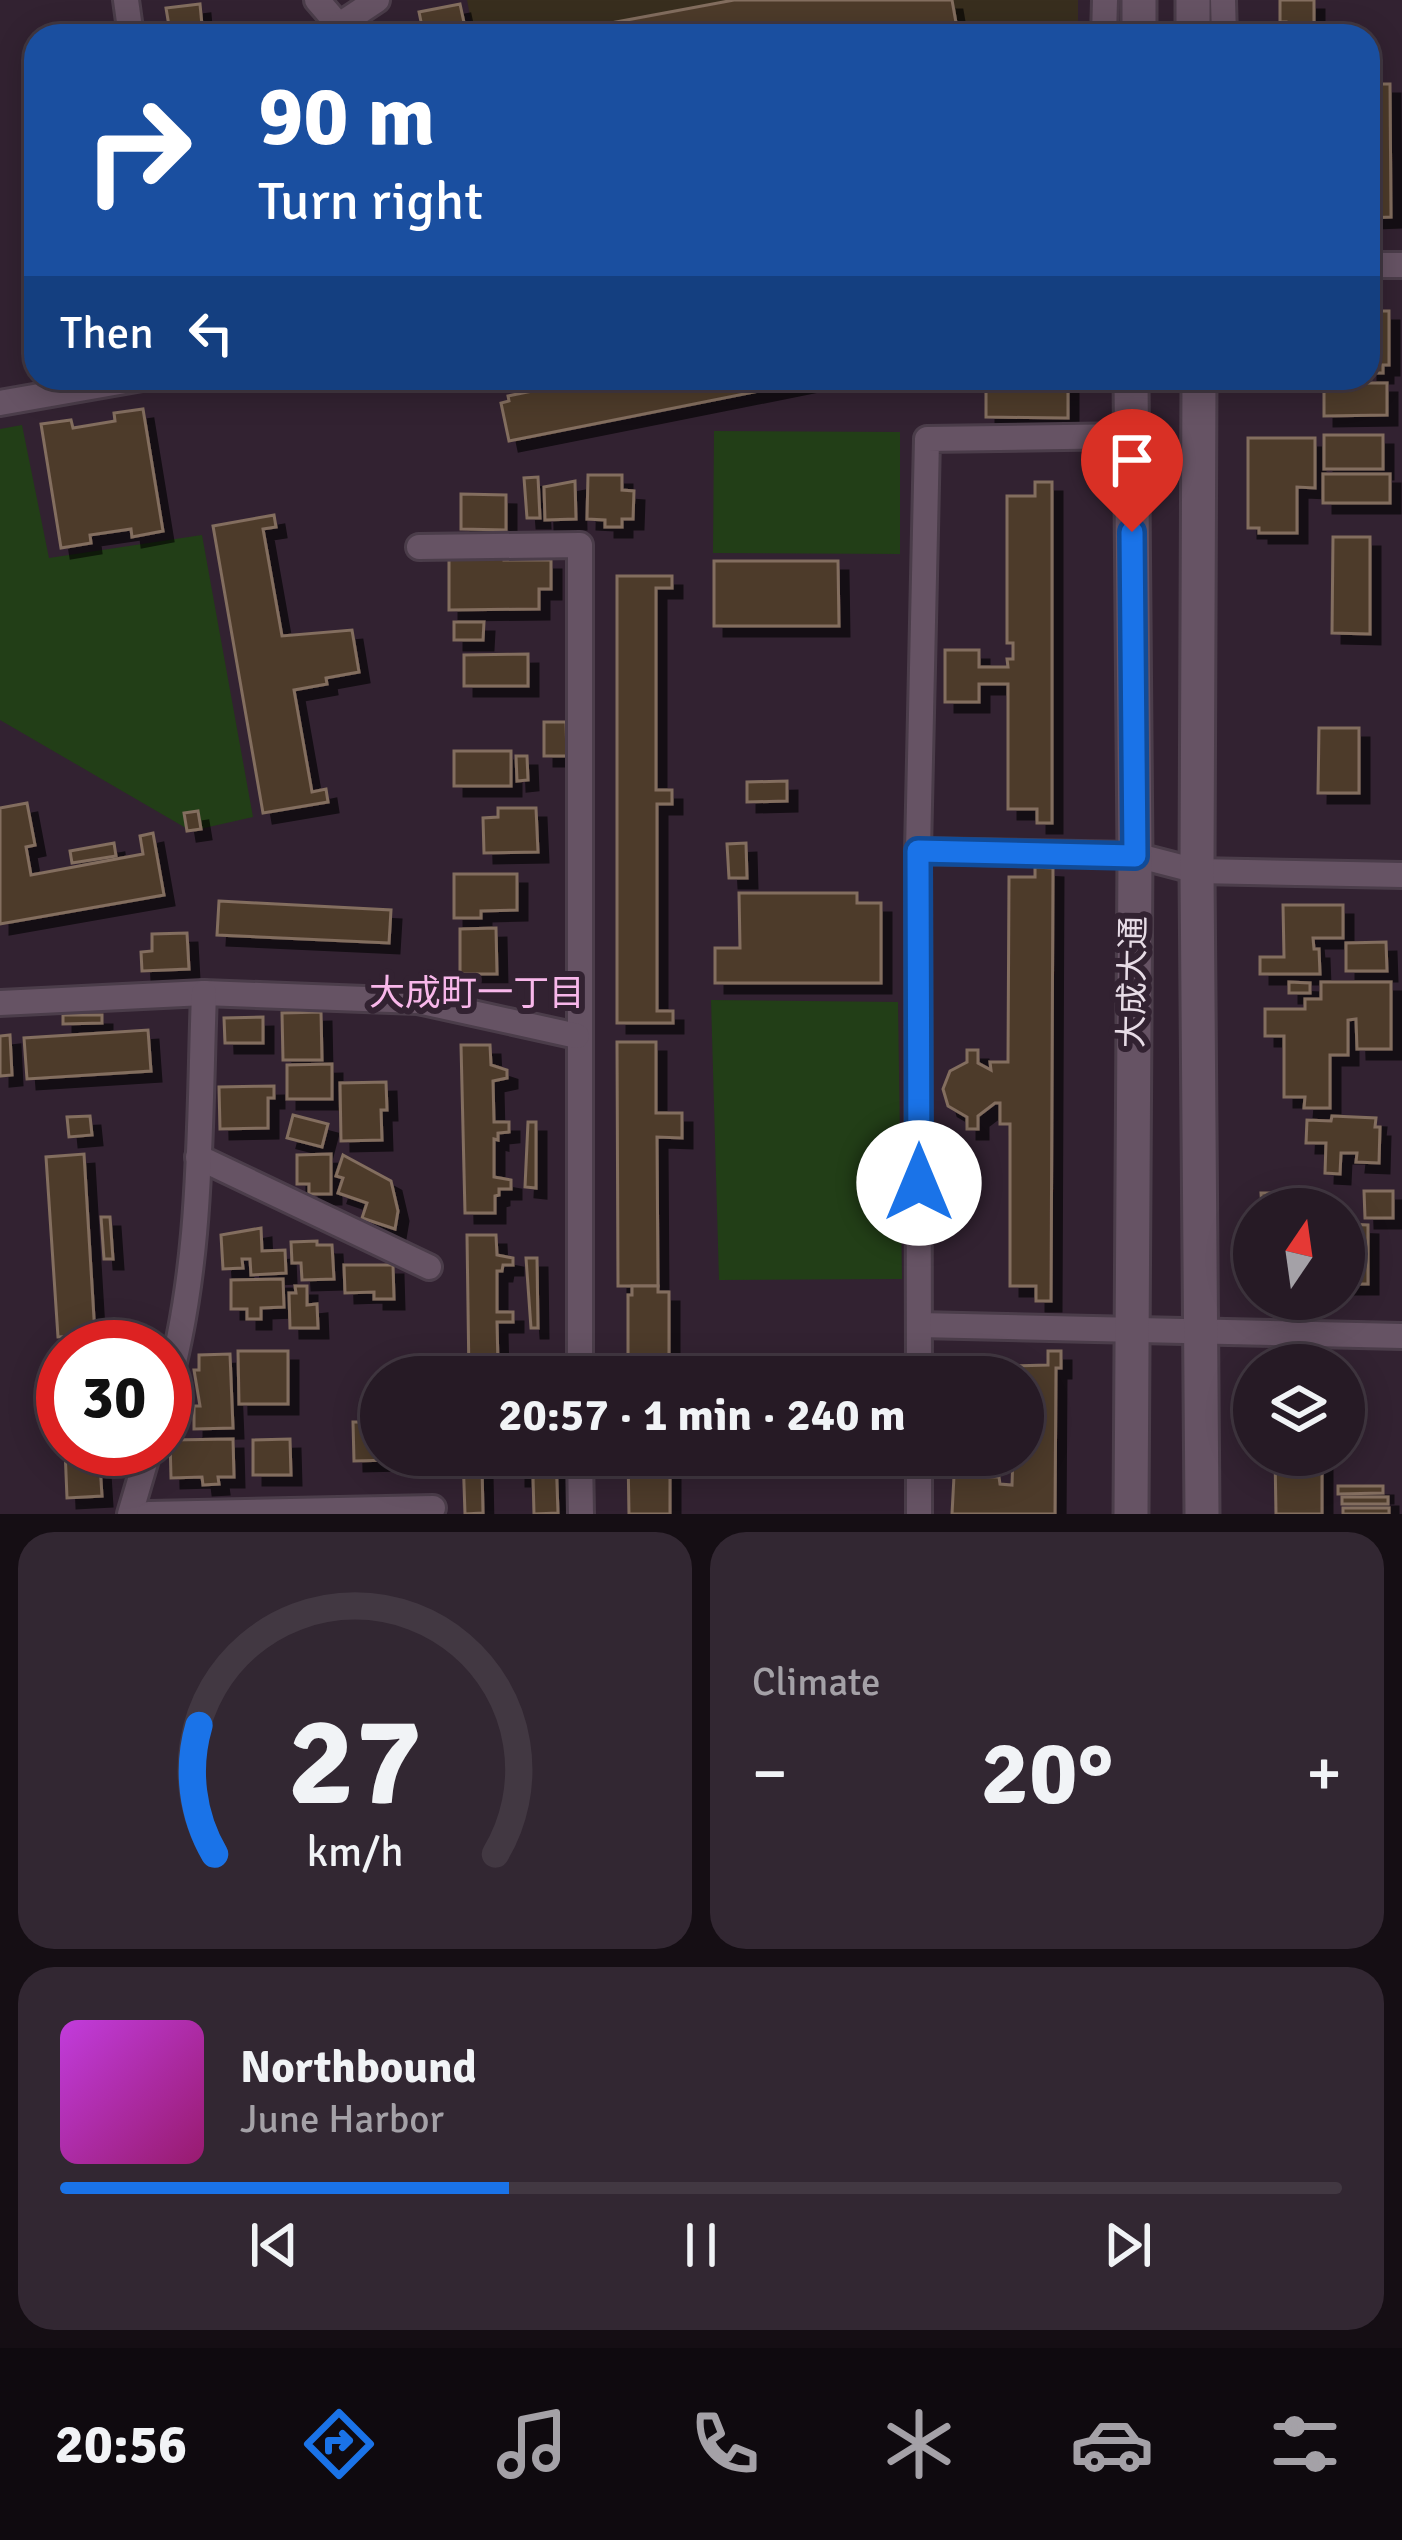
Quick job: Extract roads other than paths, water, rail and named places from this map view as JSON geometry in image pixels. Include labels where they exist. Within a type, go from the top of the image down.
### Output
[{"type":"street","points":[[317,0],[339,24]]},
{"type":"street","points":[[351,24],[377,0]]},
{"type":"street","points":[[0,403],[74,390]]},
{"type":"street","name":"大成大通","points":[[1131,390],[1135,856],[1131,1514]]},
{"type":"street","name":"大成大通","points":[[1199,390],[1202,1514]]},
{"type":"street","points":[[919,1356],[918,851],[927,439],[1130,436]]},
{"type":"street","points":[[418,547],[580,545],[580,1356]]},
{"type":"street","points":[[918,851],[1135,856],[1197,871],[1402,875]]},
{"type":"street","points":[[0,1003],[204,993],[418,1001],[577,1036]]},
{"type":"street","points":[[183,1320],[199,1157],[204,993]]},
{"type":"street","points":[[199,1157],[429,1268]]},
{"type":"street","points":[[919,1325],[1402,1336]]},
{"type":"street","points":[[130,1514],[141,1476]]},
{"type":"street","points":[[580,1476],[581,1514]]},
{"type":"street","points":[[919,1476],[919,1514]]},
{"type":"street","points":[[149,1514],[433,1508]]},
{"type":"district","name":"大成町一丁目","points":[[477,993]]}]
